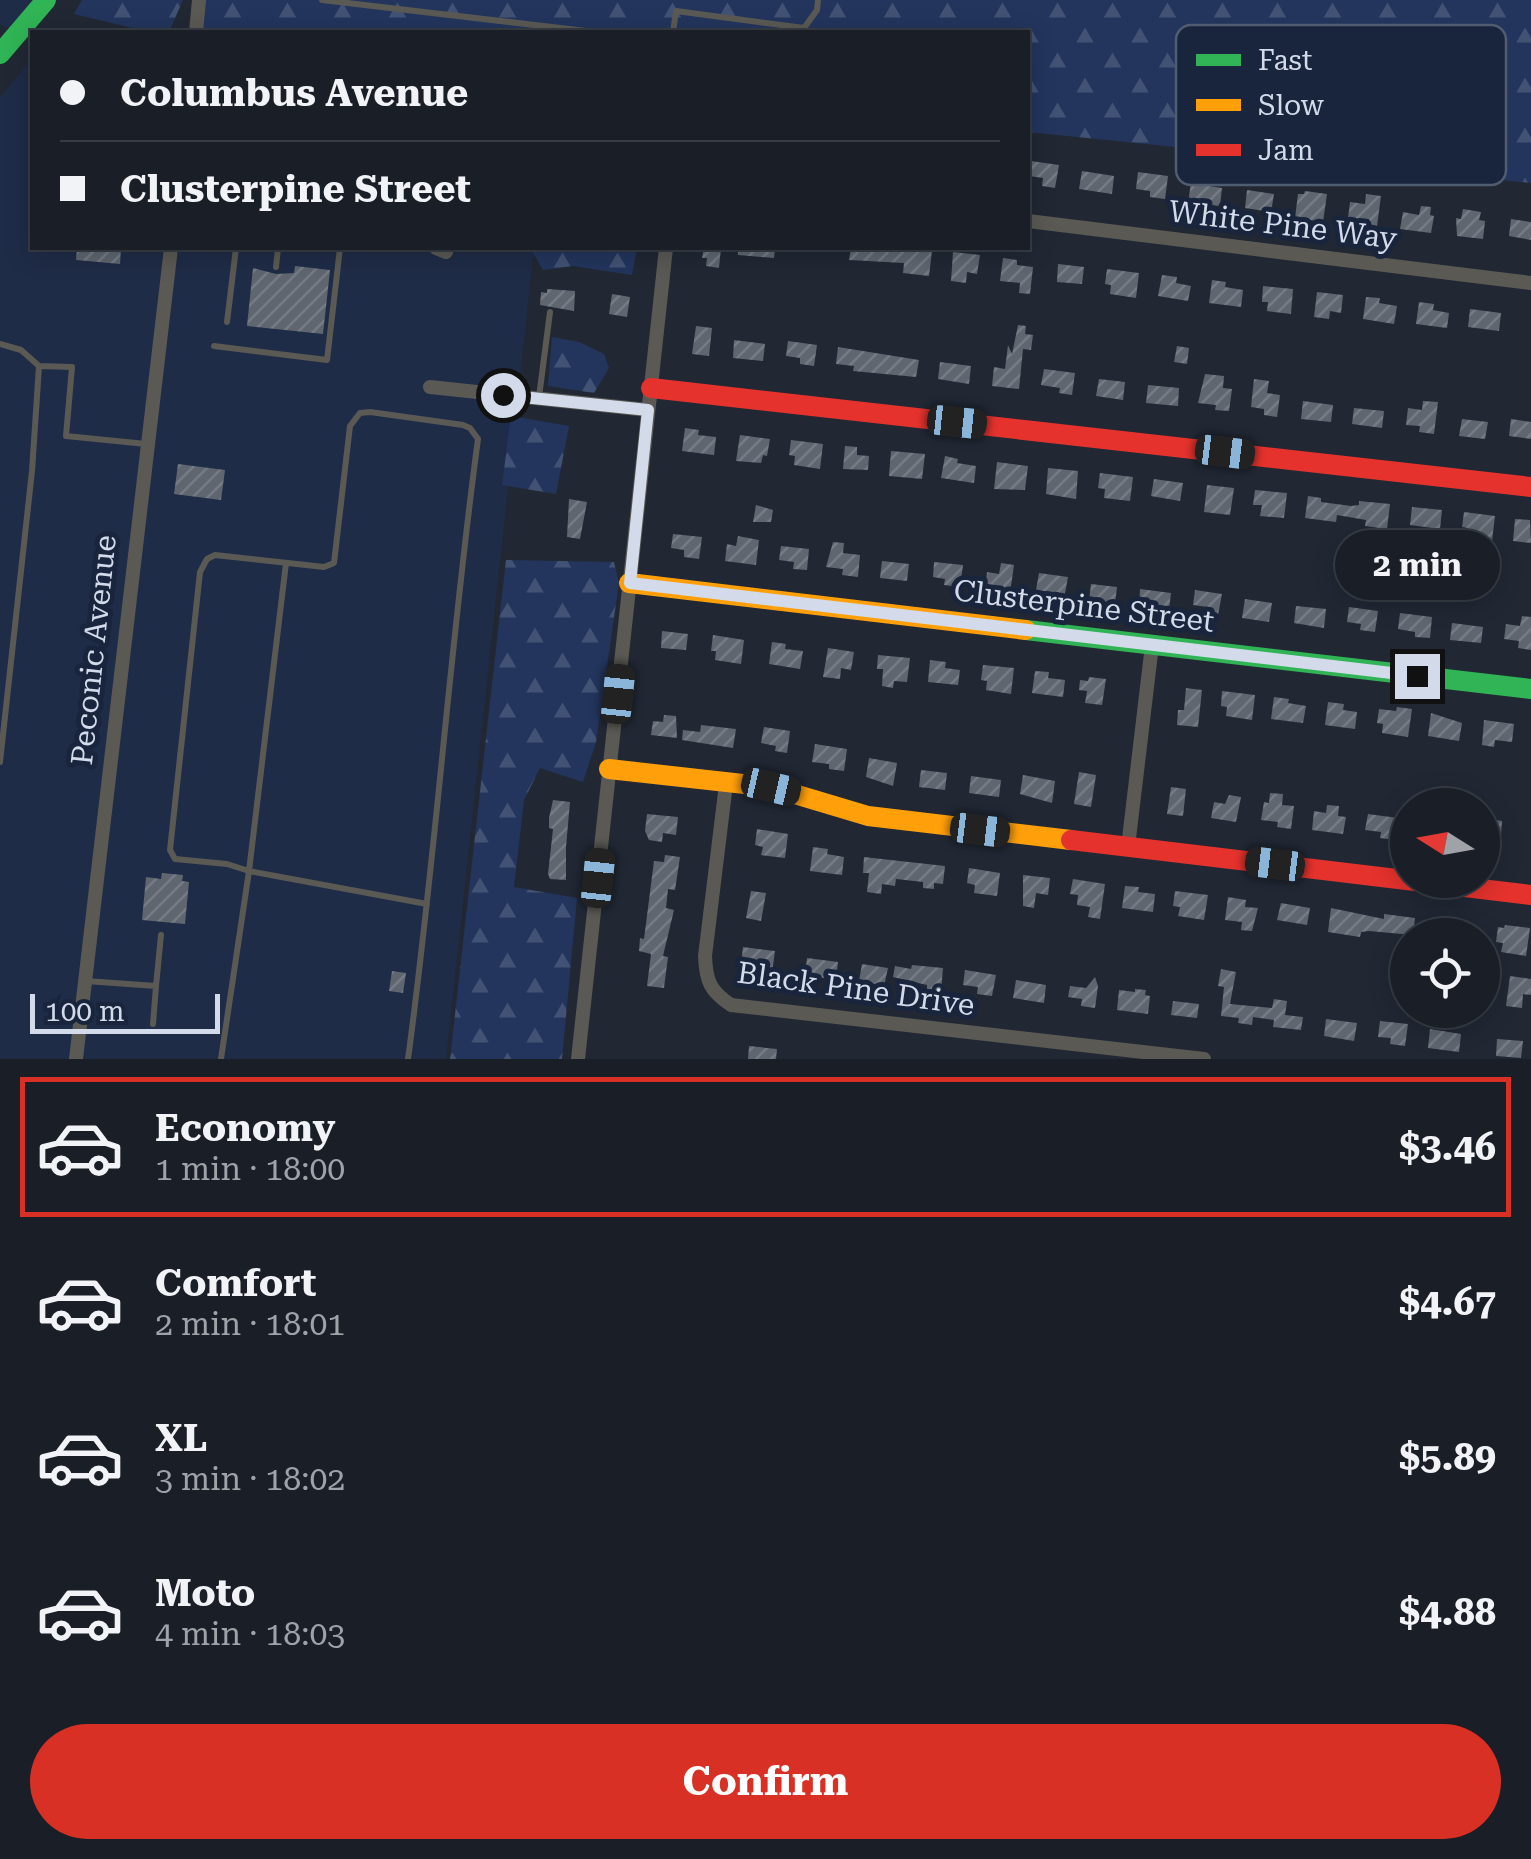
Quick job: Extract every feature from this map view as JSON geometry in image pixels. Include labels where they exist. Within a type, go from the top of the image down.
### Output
[{"type":"street","points":[[0,54],[46,0]]},
{"type":"street","points":[[196,30],[199,0]]},
{"type":"street","name":"White Pine Way","points":[[1030,221],[1531,283]]},
{"type":"street","name":"Peconic Avenue","points":[[76,1059],[171,250]]},
{"type":"street","points":[[578,1059],[666,250]]},
{"type":"street","points":[[430,388],[648,410]]},
{"type":"street","points":[[650,388],[1531,487]]},
{"type":"street","name":"Clusterpine Street","points":[[630,583],[1531,689]]},
{"type":"street","points":[[1128,847],[1152,645]]},
{"type":"street","points":[[610,769],[771,787],[868,816],[1531,895]]},
{"type":"street","name":"Black Pine Drive","points":[[726,784],[705,966],[713,993],[731,1005],[1204,1059]]},
{"type":"lane","points":[[322,0],[577,30]]},
{"type":"lane","points":[[673,30],[676,10],[804,28],[817,10],[818,0]]},
{"type":"lane","points":[[227,322],[236,250]]},
{"type":"lane","points":[[276,267],[278,250]]},
{"type":"lane","points":[[214,346],[327,360],[340,250]]},
{"type":"lane","points":[[539,399],[550,312]]},
{"type":"lane","points":[[0,344],[21,350],[39,366],[72,367],[66,436],[147,444]]},
{"type":"lane","points":[[0,762],[32,471],[39,366]]},
{"type":"lane","points":[[408,1059],[427,904],[456,604],[478,439],[464,424],[360,412],[350,426],[334,563],[324,567],[215,556],[203,565],[197,586],[170,850],[175,859],[227,864],[427,904]]},
{"type":"lane","points":[[221,1059],[249,871],[286,563]]},
{"type":"lane","points":[[153,1024],[162,935]]},
{"type":"lane","points":[[85,981],[156,986]]},
{"type":"shaded area","points":[[0,0],[46,0],[20,31],[0,25]]},
{"type":"shaded area","points":[[30,61],[30,250],[534,250],[446,1059],[0,1059],[0,97]]},
{"type":"green space","points":[[82,0],[183,0],[170,30],[141,30],[74,14]]},
{"type":"green space","points":[[199,0],[1531,0],[1531,183],[1506,180],[1506,25],[1176,25],[1176,147],[1030,132],[1030,30],[196,30]]},
{"type":"green space","points":[[531,250],[637,250],[632,275],[573,266],[543,270]]},
{"type":"green space","points":[[552,337],[579,342],[604,354],[609,368],[594,393],[548,386]]},
{"type":"green space","points":[[511,416],[569,426],[556,494],[502,485]]},
{"type":"green space","points":[[506,560],[614,562],[619,583],[596,742],[583,782],[540,768],[524,800],[514,887],[577,898],[562,1059],[450,1059]]},
{"type":"building","points":[[1031,161],[1059,165],[1055,188],[1042,186],[1043,178],[1030,176]]},
{"type":"building","points":[[1082,171],[1114,176],[1112,194],[1079,189]]},
{"type":"building","points":[[1138,172],[1168,176],[1165,199],[1136,189]]},
{"type":"building","points":[[1191,185],[1222,188],[1220,206],[1188,202]]},
{"type":"building","points":[[1247,190],[1274,194],[1271,212],[1245,208]]},
{"type":"building","points":[[1298,194],[1327,194],[1323,222],[1295,218]]},
{"type":"building","points":[[1366,194],[1381,196],[1377,226],[1348,218],[1350,202],[1365,204]]},
{"type":"building","points":[[1421,206],[1431,207],[1431,233],[1400,229],[1403,212],[1419,215]]},
{"type":"building","points":[[1463,209],[1481,212],[1479,220],[1485,221],[1483,239],[1457,236],[1456,218],[1461,219]]},
{"type":"building","points":[[1511,219],[1531,222],[1531,240],[1509,236]]},
{"type":"building","points":[[77,250],[121,250],[120,264],[76,260]]},
{"type":"building","points":[[704,250],[721,250],[719,268],[706,266],[707,258],[702,258]]},
{"type":"building","points":[[738,250],[775,250],[774,258],[738,255]]},
{"type":"building","points":[[851,250],[932,251],[929,276],[903,273],[904,263],[849,260]]},
{"type":"building","points":[[953,252],[980,255],[977,274],[967,272],[966,283],[951,281]]},
{"type":"building","points":[[1003,258],[1033,267],[1030,294],[1019,293],[1020,283],[1000,281]]},
{"type":"building","points":[[1058,264],[1084,267],[1082,284],[1057,282]]},
{"type":"building","points":[[295,266],[330,270],[323,334],[247,326],[253,268],[276,274],[294,273]]},
{"type":"building","points":[[1107,269],[1139,273],[1136,298],[1110,294],[1111,285],[1105,284]]},
{"type":"building","points":[[1162,275],[1177,277],[1176,283],[1191,286],[1188,301],[1158,296]]},
{"type":"building","points":[[1212,280],[1243,290],[1241,307],[1209,303]]},
{"type":"building","points":[[1263,286],[1293,289],[1291,314],[1267,311],[1268,302],[1262,302]]},
{"type":"building","points":[[547,289],[575,291],[574,311],[540,305],[541,292],[547,293]]},
{"type":"building","points":[[1317,292],[1343,295],[1341,313],[1330,311],[1329,319],[1314,317]]},
{"type":"building","points":[[612,294],[630,297],[627,317],[609,314]]},
{"type":"building","points":[[1366,297],[1397,306],[1394,324],[1363,319]]},
{"type":"building","points":[[1419,302],[1434,304],[1433,310],[1449,313],[1447,328],[1416,324]]},
{"type":"building","points":[[1470,309],[1501,313],[1499,331],[1468,327]]},
{"type":"building","points":[[1018,325],[1026,326],[1025,334],[1033,335],[1031,350],[1023,349],[1019,389],[992,386],[994,367],[1005,369],[1008,345],[1012,354]]},
{"type":"building","points":[[696,326],[712,328],[709,356],[692,354]]},
{"type":"building","points":[[734,340],[765,344],[763,361],[733,358]]},
{"type":"building","points":[[788,341],[817,345],[814,366],[786,356]]},
{"type":"building","points":[[1177,346],[1189,348],[1187,364],[1174,362]]},
{"type":"building","points":[[838,347],[919,360],[916,377],[853,371],[854,366],[836,364]]},
{"type":"building","points":[[940,362],[971,366],[969,384],[938,379]]},
{"type":"building","points":[[1044,369],[1075,373],[1072,395],[1041,385]]},
{"type":"building","points":[[1205,374],[1224,376],[1223,388],[1232,389],[1229,411],[1198,403]]},
{"type":"building","points":[[1099,379],[1125,382],[1123,400],[1096,396]]},
{"type":"building","points":[[1254,379],[1269,381],[1267,393],[1280,395],[1277,417],[1251,407]]},
{"type":"building","points":[[1148,385],[1179,388],[1178,406],[1146,403]]},
{"type":"building","points":[[1303,401],[1333,405],[1331,422],[1301,419]]},
{"type":"building","points":[[1423,401],[1438,402],[1434,434],[1419,432],[1420,426],[1406,425],[1408,408],[1422,410]]},
{"type":"building","points":[[1354,408],[1384,411],[1382,428],[1352,424]]},
{"type":"building","points":[[1462,419],[1488,422],[1485,439],[1459,436]]},
{"type":"building","points":[[1511,419],[1531,422],[1531,439],[1509,436]]},
{"type":"building","points":[[685,428],[699,430],[698,435],[716,437],[714,455],[682,451]]},
{"type":"building","points":[[740,435],[770,439],[767,456],[763,455],[761,463],[736,461]]},
{"type":"building","points":[[791,440],[823,444],[820,469],[794,465],[795,456],[789,455]]},
{"type":"building","points":[[845,446],[857,447],[857,455],[869,456],[868,470],[843,469]]},
{"type":"building","points":[[891,451],[925,454],[922,479],[889,476]]},
{"type":"building","points":[[945,456],[976,466],[974,483],[941,478]]},
{"type":"building","points":[[997,462],[1028,466],[1025,490],[994,489]]},
{"type":"building","points":[[178,464],[225,470],[221,500],[174,494]]},
{"type":"building","points":[[1048,468],[1078,471],[1076,499],[1046,494]]},
{"type":"building","points":[[1100,473],[1133,477],[1130,501],[1104,498],[1105,489],[1098,488]]},
{"type":"building","points":[[1154,479],[1183,483],[1180,501],[1151,496]]},
{"type":"building","points":[[1207,485],[1234,488],[1230,515],[1204,512]]},
{"type":"building","points":[[1255,490],[1287,493],[1284,518],[1260,516],[1262,505],[1253,505]]},
{"type":"building","points":[[1308,496],[1351,506],[1359,505],[1359,501],[1390,504],[1387,529],[1365,526],[1366,520],[1337,515],[1336,522],[1305,518]]},
{"type":"building","points":[[569,499],[587,502],[580,539],[567,537]]},
{"type":"building","points":[[756,505],[773,510],[771,522],[753,522]]},
{"type":"building","points":[[1412,507],[1442,510],[1440,529],[1410,525]]},
{"type":"building","points":[[1464,512],[1495,516],[1492,541],[1467,538],[1468,528],[1462,527]]},
{"type":"building","points":[[1515,519],[1530,520],[1531,543],[1513,541]]},
{"type":"building","points":[[673,534],[702,537],[699,559],[684,557],[684,550],[671,548]]},
{"type":"building","points":[[738,536],[759,540],[756,565],[725,561],[727,544],[736,546]]},
{"type":"building","points":[[833,542],[844,543],[843,553],[860,555],[858,577],[842,575],[843,569],[826,567]]},
{"type":"building","points":[[781,546],[809,549],[807,570],[793,569],[794,562],[779,560]]},
{"type":"building","points":[[882,561],[909,564],[907,581],[880,578]]},
{"type":"building","points":[[934,562],[963,565],[960,587],[944,585],[945,579],[933,577]]},
{"type":"building","points":[[1001,563],[1014,565],[1010,593],[985,589],[987,572],[999,574]]},
{"type":"building","points":[[1039,573],[1068,577],[1064,599],[1036,590]]},
{"type":"building","points":[[1091,584],[1117,587],[1115,604],[1089,601]]},
{"type":"building","points":[[1140,589],[1171,593],[1169,610],[1139,607]]},
{"type":"building","points":[[1195,590],[1222,594],[1218,615],[1207,613],[1208,607],[1193,605]]},
{"type":"building","points":[[1245,599],[1272,603],[1269,622],[1242,618]]},
{"type":"building","points":[[1296,606],[1326,609],[1324,628],[1294,623]]},
{"type":"building","points":[[1349,607],[1378,611],[1375,632],[1360,630],[1361,624],[1347,622]]},
{"type":"building","points":[[1400,613],[1432,617],[1430,638],[1415,637],[1415,632],[1398,629]]},
{"type":"building","points":[[1522,616],[1531,617],[1531,650],[1518,648],[1519,641],[1504,639],[1506,624],[1520,626]]},
{"type":"building","points":[[1452,623],[1483,627],[1481,643],[1450,640]]},
{"type":"building","points":[[662,631],[688,634],[686,650],[661,648]]},
{"type":"building","points":[[713,635],[744,640],[741,664],[715,660],[716,651],[711,651]]},
{"type":"building","points":[[772,642],[786,644],[785,649],[803,651],[800,669],[769,664]]},
{"type":"building","points":[[828,648],[854,652],[851,670],[841,668],[840,679],[823,677]]},
{"type":"building","points":[[878,655],[910,658],[907,682],[894,681],[893,688],[882,686],[883,669],[877,669]]},
{"type":"building","points":[[930,660],[946,662],[945,668],[960,670],[958,685],[928,682]]},
{"type":"building","points":[[983,665],[1014,668],[1011,694],[986,690],[987,681],[981,680]]},
{"type":"building","points":[[1035,671],[1049,672],[1048,678],[1065,680],[1063,697],[1032,693]]},
{"type":"building","points":[[1089,677],[1106,679],[1102,705],[1085,703],[1087,691],[1079,690],[1080,680],[1088,681]]},
{"type":"building","points":[[1186,688],[1202,690],[1198,727],[1177,725],[1178,710],[1184,710]]},
{"type":"building","points":[[1222,691],[1255,695],[1252,720],[1226,716],[1227,707],[1221,706]]},
{"type":"building","points":[[1274,697],[1306,706],[1303,723],[1271,719]]},
{"type":"building","points":[[1328,702],[1344,704],[1343,710],[1357,712],[1355,729],[1325,725]]},
{"type":"building","points":[[1397,707],[1412,709],[1408,737],[1382,733],[1383,724],[1377,723],[1379,709],[1396,711]]},
{"type":"building","points":[[1431,713],[1462,723],[1459,741],[1428,736]]},
{"type":"building","points":[[664,715],[676,716],[677,738],[651,735],[653,721],[663,722]]},
{"type":"building","points":[[1484,720],[1514,724],[1512,742],[1495,740],[1494,747],[1482,745]]},
{"type":"building","points":[[701,725],[736,729],[733,748],[682,740],[683,730],[700,732]]},
{"type":"building","points":[[764,727],[790,731],[787,753],[761,743]]},
{"type":"building","points":[[815,744],[847,749],[844,771],[812,762]]},
{"type":"building","points":[[869,758],[897,763],[893,786],[866,777]]},
{"type":"building","points":[[921,770],[947,773],[945,790],[919,787]]},
{"type":"building","points":[[1079,772],[1096,775],[1091,807],[1074,804]]},
{"type":"building","points":[[1023,775],[1055,781],[1052,803],[1020,794]]},
{"type":"building","points":[[971,776],[1001,780],[999,797],[969,793]]},
{"type":"building","points":[[1171,787],[1186,789],[1183,816],[1167,814]]},
{"type":"building","points":[[1270,793],[1283,794],[1282,805],[1294,806],[1291,829],[1261,820]]},
{"type":"building","points":[[1229,795],[1241,797],[1236,822],[1211,818],[1214,802],[1225,804]]},
{"type":"building","points":[[553,800],[570,802],[566,880],[550,879],[548,874]]},
{"type":"building","points":[[1327,805],[1339,806],[1338,816],[1346,817],[1343,834],[1312,830],[1314,811],[1326,813]]},
{"type":"building","points":[[647,814],[678,817],[676,835],[663,833],[662,842],[649,840],[645,831]]},
{"type":"building","points":[[1368,814],[1390,817],[1390,839],[1380,838],[1381,832],[1365,830]]},
{"type":"building","points":[[757,829],[788,834],[785,858],[761,855],[763,847],[755,845]]},
{"type":"building","points":[[813,847],[844,857],[842,875],[810,871]]},
{"type":"building","points":[[665,855],[680,857],[675,890],[668,889],[666,908],[674,910],[663,956],[668,957],[664,988],[647,986],[651,954],[639,951],[654,861],[664,862]]},
{"type":"building","points":[[864,857],[945,866],[943,884],[934,883],[934,889],[923,888],[923,882],[896,879],[895,886],[882,884],[881,894],[867,892],[869,873],[863,873]]},
{"type":"building","points":[[969,868],[1000,873],[997,896],[974,893],[975,885],[967,883]]},
{"type":"building","points":[[162,873],[183,875],[182,881],[189,882],[185,924],[142,920],[146,877],[161,879]]},
{"type":"building","points":[[1023,875],[1050,878],[1048,895],[1036,893],[1034,908],[1023,906]]},
{"type":"building","points":[[1073,879],[1105,884],[1100,919],[1088,917],[1090,907],[1077,905],[1078,895],[1070,894]]},
{"type":"building","points":[[1125,886],[1155,894],[1153,912],[1122,908]]},
{"type":"building","points":[[751,891],[766,893],[761,921],[746,918]]},
{"type":"building","points":[[1175,891],[1208,895],[1204,920],[1178,916],[1180,907],[1173,906]]},
{"type":"building","points":[[1228,897],[1246,900],[1245,907],[1258,908],[1252,931],[1241,930],[1242,922],[1225,920]]},
{"type":"building","points":[[1281,903],[1310,908],[1307,925],[1277,920]]},
{"type":"building","points":[[1331,908],[1384,919],[1384,914],[1415,918],[1390,918],[1390,933],[1361,932],[1360,937],[1328,932]]},
{"type":"building","points":[[1500,927],[1530,928],[1526,956],[1501,952]]},
{"type":"building","points":[[743,947],[775,951],[772,973],[741,964]]},
{"type":"building","points":[[807,958],[838,962],[836,979],[805,976]]},
{"type":"building","points":[[862,964],[888,968],[884,986],[859,981]]},
{"type":"building","points":[[912,965],[943,968],[941,991],[893,977],[895,966],[911,969]]},
{"type":"building","points":[[1221,969],[1236,972],[1230,1004],[1272,1008],[1274,999],[1287,1001],[1285,1015],[1303,1017],[1301,1030],[1273,1027],[1274,1020],[1253,1017],[1252,1025],[1238,1023],[1239,1018],[1221,1016]]},
{"type":"building","points":[[965,970],[996,975],[992,996],[977,994],[978,987],[963,985]]},
{"type":"building","points":[[392,971],[406,973],[403,993],[389,991]]},
{"type":"building","points":[[1510,976],[1531,979],[1531,995],[1523,994],[1522,1008],[1506,1006]]},
{"type":"building","points":[[1095,977],[1095,1008],[1081,1006],[1082,999],[1068,997],[1070,986],[1086,988]]},
{"type":"building","points":[[1016,980],[1046,985],[1044,1003],[1013,998]]},
{"type":"building","points":[[1119,990],[1146,990],[1145,995],[1150,996],[1148,1014],[1117,1010]]},
{"type":"building","points":[[1173,1001],[1199,1004],[1197,1018],[1171,1015]]},
{"type":"building","points":[[1326,1019],[1357,1023],[1354,1041],[1324,1036]]},
{"type":"building","points":[[1380,1021],[1390,1022],[1390,1028],[1407,1028],[1405,1046],[1390,1044],[1391,1038],[1378,1037]]},
{"type":"building","points":[[1430,1029],[1461,1034],[1459,1052],[1428,1048]]},
{"type":"building","points":[[1497,1039],[1523,1041],[1521,1058],[1496,1056]]},
{"type":"building","points":[[749,1046],[777,1049],[776,1059],[748,1059]]},
{"type":"traffic: fast","points":[[0,54],[46,0]]},
{"type":"traffic: fast","points":[[1026,630],[1531,689]]},
{"type":"traffic: slow","points":[[629,583],[1026,630]]},
{"type":"traffic: slow","points":[[609,769],[771,787],[868,816],[1071,840]]},
{"type":"traffic: jam","points":[[651,388],[1531,487]]},
{"type":"traffic: jam","points":[[1071,840],[1531,895]]},
{"type":"route","points":[[503,395],[648,410],[630,583],[1417,676]]}]
